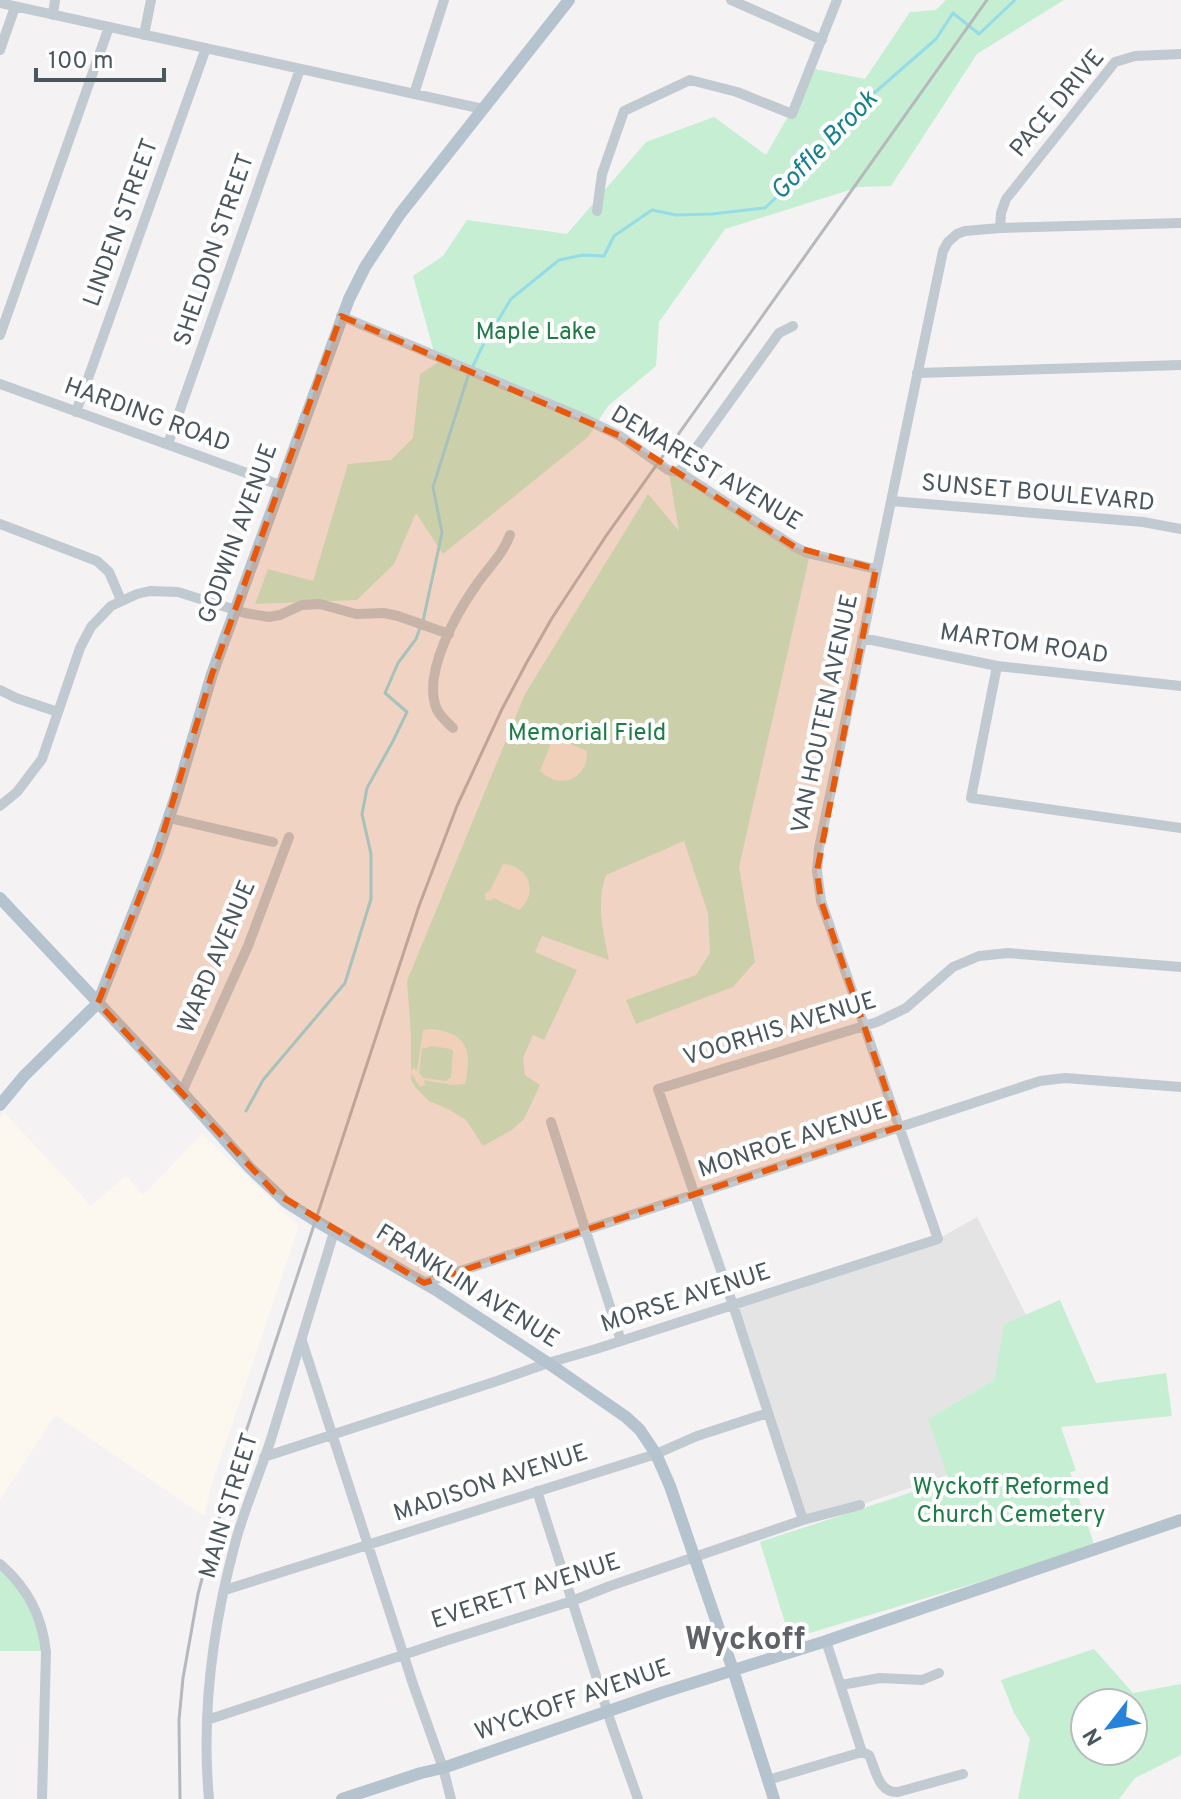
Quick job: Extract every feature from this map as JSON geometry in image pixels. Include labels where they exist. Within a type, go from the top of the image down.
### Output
[{"type":"main road","name":"GODWIN AVENUE","points":[[0,1105],[24,1076],[98,1003],[169,818],[212,674],[341,316],[365,267],[384,236],[569,0]]},
{"type":"main road","name":"FRANKLIN AVENUE","points":[[0,898],[274,1192],[298,1211],[424,1283],[548,1363],[634,1424],[646,1436],[664,1468],[774,1799]]},
{"type":"main road","name":"WYCKOFF AVENUE","points":[[342,1799],[826,1641],[1181,1520]]},
{"type":"street","points":[[53,15],[55,0]]},
{"type":"street","points":[[144,35],[151,0]]},
{"type":"street","points":[[414,94],[444,0]]},
{"type":"street","points":[[731,0],[822,40]]},
{"type":"street","points":[[597,211],[602,174],[624,111],[690,80],[737,92],[792,114],[837,0]]},
{"type":"street","points":[[0,3],[483,109]]},
{"type":"street","points":[[0,50],[15,7]]},
{"type":"street","points":[[0,335],[109,27]]},
{"type":"street","name":"LINDEN STREET","points":[[76,412],[206,48]]},
{"type":"street","name":"PACE DRIVE","points":[[1000,228],[1006,199],[1115,62],[1135,56],[1181,54]]},
{"type":"street","name":"SHELDON STREET","points":[[168,444],[300,69]]},
{"type":"street","name":"VAN HOUTEN AVENUE","points":[[938,1239],[821,901],[817,871],[819,848],[943,251],[948,242],[965,231],[1181,223]]},
{"type":"street","name":"DEMAREST AVENUE","points":[[341,316],[620,436],[668,470],[679,472],[807,553],[876,569]]},
{"type":"street","points":[[679,472],[779,333],[793,326]]},
{"type":"street","points":[[917,373],[1181,365]]},
{"type":"street","name":"HARDING ROAD","points":[[0,384],[280,485]]},
{"type":"street","name":"SUNSET BOULEVARD","points":[[891,501],[1143,522],[1181,529]]},
{"type":"street","points":[[0,524],[97,561],[109,572],[121,600]]},
{"type":"street","points":[[453,728],[438,711],[433,695],[438,663],[469,596],[499,557],[510,535]]},
{"type":"street","points":[[0,806],[17,792],[37,768],[85,637],[100,616],[121,600],[137,594],[178,592],[256,616],[269,617],[302,605],[320,604],[356,614],[398,616],[449,634]]},
{"type":"street","name":"MARTOM ROAD","points":[[862,638],[997,666],[1181,686]]},
{"type":"street","points":[[997,666],[971,798],[1181,828]]},
{"type":"street","points":[[0,690],[58,712]]},
{"type":"street","points":[[169,818],[273,842]]},
{"type":"street","name":"WARD AVENUE","points":[[182,1092],[248,946],[289,837]]},
{"type":"street","name":"VOORHIS AVENUE","points":[[695,1194],[658,1089],[893,1016],[953,967],[979,956],[1008,953],[1181,967]]},
{"type":"street","name":"MONROE AVENUE","points":[[424,1283],[1033,1083],[1065,1078],[1181,1087]]},
{"type":"street","points":[[551,1122],[621,1341]]},
{"type":"street","points":[[695,1194],[803,1520]]},
{"type":"street","name":"MAIN STREET","points":[[209,1799],[207,1720],[213,1646],[225,1590],[236,1542],[334,1232]]},
{"type":"street","name":"MORSE AVENUE","points":[[264,1457],[938,1239]]},
{"type":"street","points":[[302,1339],[451,1799]]},
{"type":"street","name":"MADISON AVENUE","points":[[225,1590],[656,1454],[697,1436],[768,1413]]},
{"type":"street","points":[[537,1491],[607,1713],[638,1799]]},
{"type":"street","name":"EVERETT AVENUE","points":[[207,1720],[572,1601],[803,1520],[860,1505]]},
{"type":"street","points":[[0,1564],[30,1597],[45,1637],[42,1799]]},
{"type":"street","points":[[826,1641],[862,1752]]},
{"type":"street","points":[[841,1685],[880,1678],[922,1680],[939,1673]]},
{"type":"street","points":[[768,1780],[862,1752],[869,1755],[883,1787],[892,1793],[963,1774]]},
{"type":"highlighted area","points":[[341,316],[620,436],[795,547],[876,569],[817,871],[821,901],[899,1127],[424,1283],[274,1192],[98,1003],[157,853],[212,674]]},
{"type":"shaded area","points":[[4,1112],[91,1206],[126,1175],[143,1195],[202,1134],[299,1226],[204,1516],[55,1415],[0,1500],[0,1118]]},
{"type":"shaded area","points":[[977,1217],[1026,1315],[1004,1324],[994,1380],[928,1419],[948,1475],[860,1505],[803,1520],[733,1305],[938,1239]]},
{"type":"green space","name":"Maple Lake","points":[[946,0],[1064,0],[977,54],[891,186],[859,187],[725,229],[659,322],[656,366],[608,406],[588,437],[443,554],[416,513],[394,564],[357,600],[255,604],[268,569],[313,581],[348,464],[391,460],[413,438],[420,374],[437,363],[413,276],[443,256],[467,220],[567,234],[646,142],[714,117],[766,155],[815,69],[865,79],[910,12],[936,10]]},
{"type":"green space","name":"Memorial Field","points":[[668,468],[810,554],[739,867],[755,962],[733,987],[636,1024],[626,1000],[696,975],[710,953],[708,913],[684,841],[606,875],[601,906],[609,960],[542,936],[535,952],[577,970],[544,1040],[533,1035],[523,1058],[525,1075],[540,1085],[524,1119],[512,1130],[483,1146],[466,1120],[429,1101],[411,1080],[407,981],[525,694],[648,494],[679,531]]},
{"type":"green space","name":"Wyckoff Reformed Church Cemetery","points":[[1060,1300],[1096,1383],[1166,1373],[1172,1416],[1061,1427],[1076,1471],[1070,1472],[1095,1547],[790,1639],[760,1542],[949,1480],[928,1419],[994,1380],[1004,1324]]},
{"type":"green space","points":[[0,1571],[33,1603],[45,1651],[0,1651]]},
{"type":"green space","points":[[1094,1649],[1128,1687],[1069,1687],[1069,1767],[1149,1767],[1149,1690],[1181,1684],[1181,1755],[1135,1778],[1119,1799],[1018,1799],[1030,1739],[1014,1713],[1001,1680]]},
{"type":"sand","points":[[556,733],[561,740],[587,751],[583,769],[578,775],[564,781],[548,777],[540,771],[551,735]]},
{"type":"sand","points":[[503,864],[519,869],[528,881],[529,896],[519,910],[493,898],[486,900],[485,894]]},
{"type":"sand","points":[[423,1030],[444,1031],[461,1040],[468,1063],[465,1084],[424,1080],[425,1085],[420,1087],[410,1072],[414,1068],[417,1071]],"holes":[[[431,1046],[451,1049],[451,1077],[446,1081],[423,1078],[419,1073],[422,1049]]]},
{"type":"waterway","name":"Goffle Brook","points":[[473,366],[511,299],[559,260],[583,255],[604,256],[614,236],[652,210],[676,215],[765,208],[809,159],[828,148],[849,115],[936,39],[953,13],[979,34],[1015,0]]},
{"type":"waterway","name":"Goffle Brook","points":[[423,621],[442,533],[433,487],[469,373]]},
{"type":"waterway","name":"Goffle Brook","points":[[246,1111],[263,1080],[345,983],[371,899],[371,854],[362,814],[367,788],[407,712],[385,693],[398,663],[416,639],[420,628]]},
{"type":"railway","points":[[180,1799],[179,1720],[183,1678],[209,1552],[419,906],[457,806],[502,709],[552,618],[606,536],[987,0]]},
{"type":"district","name":"Wyckoff","points":[[745,1641]]}]
